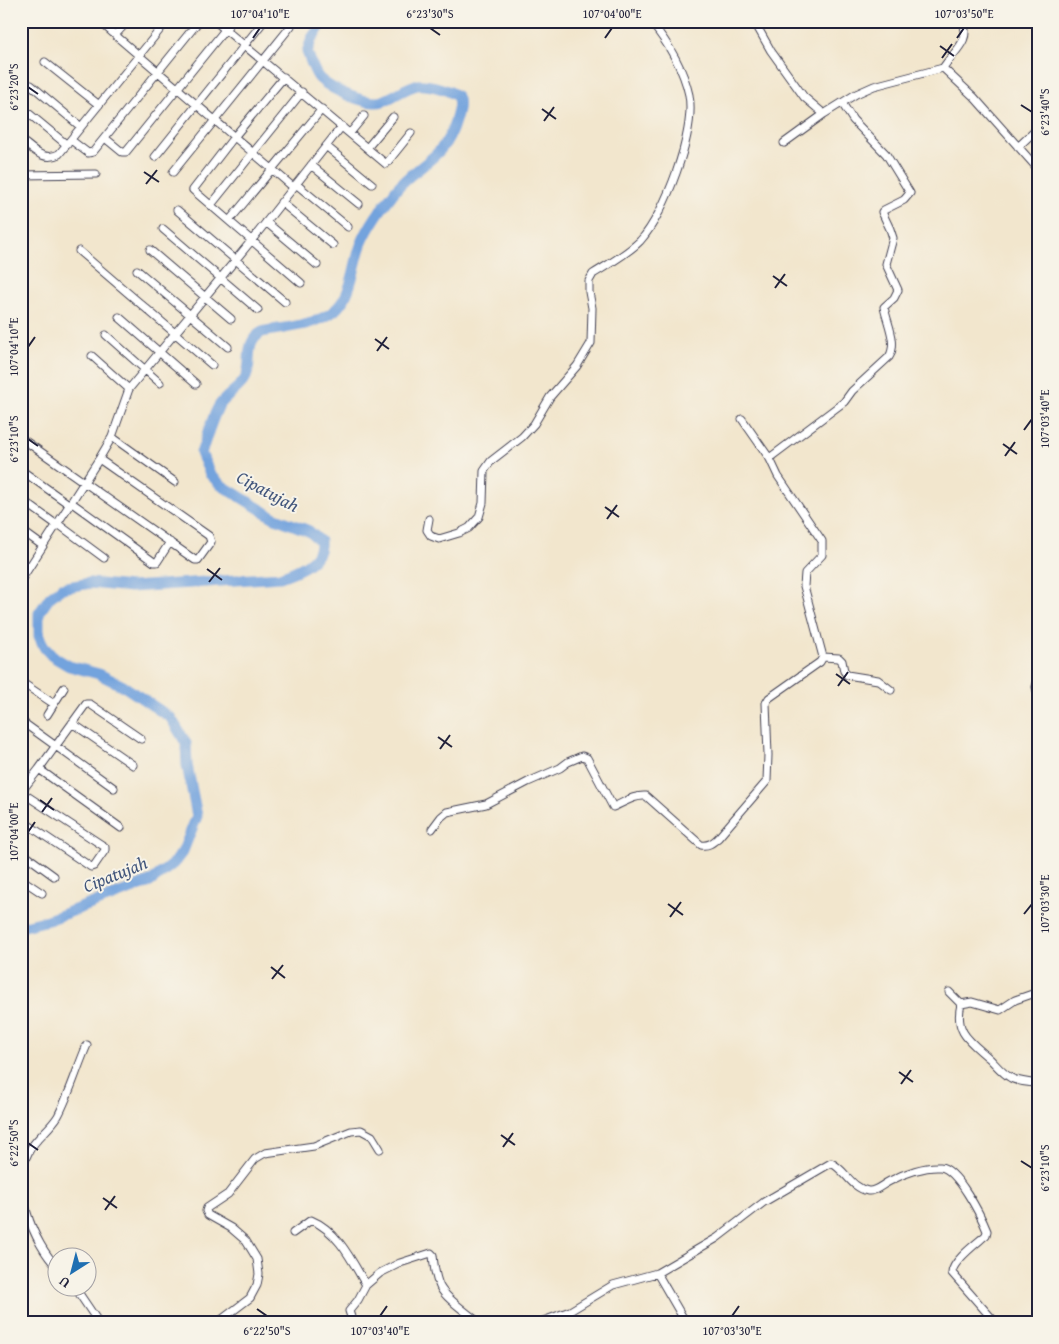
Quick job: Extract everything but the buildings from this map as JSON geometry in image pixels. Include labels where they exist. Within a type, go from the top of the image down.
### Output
[{"type":"street","points":[[106,21],[106,27],[196,105],[272,169],[348,227]]},
{"type":"street","points":[[115,35],[128,21]]},
{"type":"street","points":[[21,140],[25,145],[46,157],[57,155],[168,21]]},
{"type":"street","points":[[21,107],[69,142],[91,153],[199,21]]},
{"type":"street","points":[[215,21],[386,164],[411,133]]},
{"type":"street","points":[[105,138],[122,152],[126,152],[232,21]]},
{"type":"street","points":[[155,156],[264,21]]},
{"type":"street","points":[[429,519],[427,530],[431,536],[439,539],[460,533],[469,528],[479,517],[483,503],[484,471],[491,461],[522,437],[534,424],[550,397],[577,366],[591,344],[592,308],[589,281],[593,274],[640,240],[654,220],[668,194],[684,147],[690,114],[689,95],[679,65],[667,42],[650,21]]},
{"type":"street","points":[[754,21],[771,51],[804,98],[824,114]]},
{"type":"street","points":[[784,143],[856,94],[874,86],[943,68],[964,41],[966,31],[962,21]]},
{"type":"street","points":[[173,172],[291,26]]},
{"type":"street","points":[[45,62],[99,105]]},
{"type":"street","points":[[943,68],[974,97],[1037,168]]},
{"type":"street","points":[[284,77],[193,189],[302,283]]},
{"type":"street","points":[[31,85],[81,127]]},
{"type":"street","points":[[211,205],[302,92]]},
{"type":"street","points":[[770,459],[844,402],[852,391],[892,352],[893,344],[884,307],[894,298],[898,290],[886,264],[893,238],[882,212],[904,200],[910,193],[886,154],[853,120],[842,103]]},
{"type":"street","points":[[229,221],[322,109]]},
{"type":"street","points":[[350,133],[364,116]]},
{"type":"street","points":[[367,148],[393,117]]},
{"type":"street","points":[[21,580],[112,437],[129,389],[236,260],[342,126]]},
{"type":"street","points":[[1018,147],[1038,128]]},
{"type":"street","points":[[326,146],[372,184]]},
{"type":"street","points":[[311,165],[359,204]]},
{"type":"street","points":[[21,175],[96,174]]},
{"type":"street","points":[[282,202],[333,246]]},
{"type":"street","points":[[177,210],[285,302]]},
{"type":"street","points":[[266,222],[318,265]]},
{"type":"street","points":[[163,228],[258,310]]},
{"type":"street","points":[[150,250],[232,319]]},
{"type":"street","points":[[79,251],[212,365]]},
{"type":"street","points":[[137,270],[228,347]]},
{"type":"street","points":[[119,317],[196,384]]},
{"type":"street","points":[[106,335],[160,383]]},
{"type":"street","points":[[92,356],[129,389]]},
{"type":"street","points":[[432,829],[447,812],[486,804],[582,756],[587,758],[613,807],[632,797],[646,796],[701,845],[710,845],[767,781],[768,756],[765,706],[767,701],[820,662],[823,657],[804,586],[805,573],[822,555],[823,546],[778,476],[770,459],[742,419]]},
{"type":"street","points":[[112,437],[175,482]]},
{"type":"street","points":[[21,438],[197,560],[211,539],[210,536],[99,459]]},
{"type":"street","points":[[21,470],[154,562],[156,562],[170,542]]},
{"type":"street","points":[[21,500],[104,558]]},
{"type":"street","points":[[21,530],[43,546]]},
{"type":"street","points":[[21,562],[29,567]]},
{"type":"street","points":[[823,657],[840,658],[847,675],[878,680],[891,690]]},
{"type":"street","points":[[1038,680],[1036,688],[1038,696]]},
{"type":"street","points":[[21,682],[54,704]]},
{"type":"street","points":[[47,715],[64,688]]},
{"type":"street","points":[[21,820],[91,867],[94,866],[106,850],[105,847],[21,792],[39,770],[85,704],[88,703],[141,739]]},
{"type":"street","points":[[21,721],[114,788]]},
{"type":"street","points":[[72,723],[133,765]]},
{"type":"street","points":[[39,770],[121,828]]},
{"type":"street","points":[[21,852],[54,876]]},
{"type":"street","points":[[21,880],[42,893]]},
{"type":"street","points":[[949,992],[962,1004]]},
{"type":"street","points":[[962,1004],[972,1002],[1000,1010],[1014,1000],[1038,992]]},
{"type":"street","points":[[962,1004],[959,1023],[963,1033],[972,1044],[1011,1078],[1038,1084]]},
{"type":"street","points":[[48,1256],[31,1225],[23,1192],[23,1175],[30,1150],[52,1126],[60,1113],[87,1045]]},
{"type":"street","points":[[217,1323],[250,1298],[255,1291],[259,1274],[257,1259],[246,1241],[231,1228],[210,1216],[206,1211],[207,1208],[228,1194],[255,1159],[265,1153],[314,1146],[351,1131],[362,1130],[372,1136],[380,1150]]},
{"type":"street","points":[[538,1323],[570,1311],[613,1285],[657,1274],[717,1238],[764,1202],[830,1163],[837,1166],[854,1184],[866,1191],[873,1191],[892,1179],[918,1170],[942,1167],[954,1175],[982,1219],[987,1231],[986,1235],[959,1259],[952,1269],[952,1273],[996,1323]]},
{"type":"street","points":[[294,1233],[311,1220],[320,1224],[344,1249],[366,1285]]},
{"type":"street","points":[[349,1323],[350,1308],[358,1300],[366,1285],[380,1273],[400,1263],[432,1253],[440,1287],[445,1294],[479,1323]]},
{"type":"street","points":[[657,1274],[686,1323]]},
{"type":"street","points":[[81,1296],[99,1323]]},
{"type":"waterway","name":"Cipatujah","points":[[21,927],[48,920],[150,882],[174,863],[183,851],[197,816],[187,765],[186,743],[171,718],[125,687],[99,674],[69,666],[52,656],[44,647],[39,636],[39,613],[50,597],[62,588],[90,583],[131,587],[280,577],[307,565],[317,555],[320,548],[320,541],[309,531],[273,517],[221,485],[210,474],[201,453],[216,411],[225,398],[241,385],[246,377],[252,341],[262,332],[309,323],[334,311],[349,289],[358,253],[372,224],[398,187],[443,146],[452,131],[459,105],[458,99],[452,93],[440,88],[427,86],[413,86],[383,101],[376,102],[359,99],[333,88],[318,77],[307,52],[312,38],[324,21]]}]
